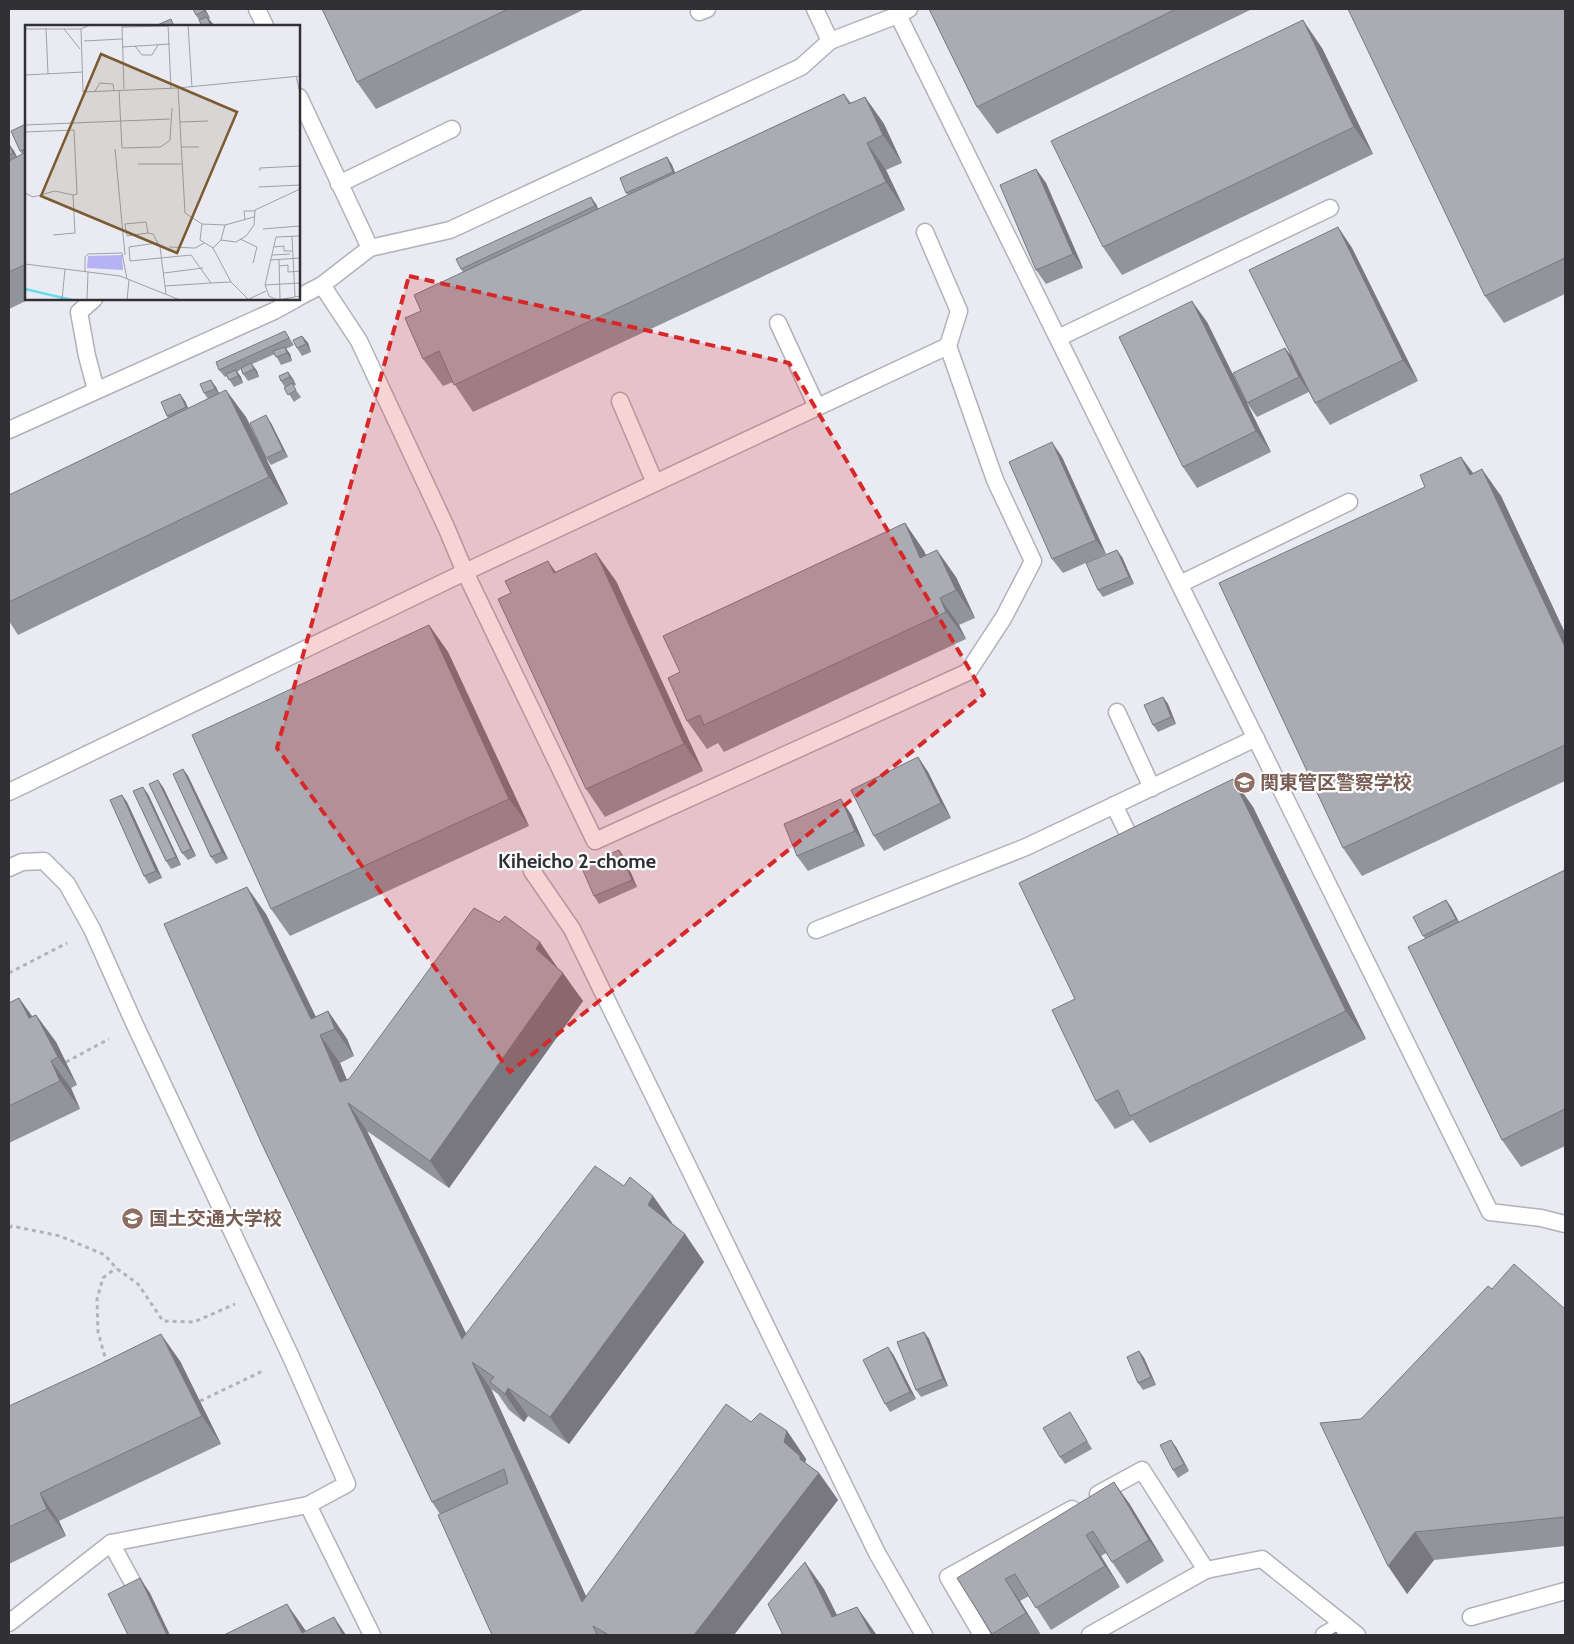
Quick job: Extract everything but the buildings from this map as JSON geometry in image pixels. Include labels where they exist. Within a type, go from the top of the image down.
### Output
[{"type":"lane","points":[[257,9],[265,25]]},
{"type":"lane","points":[[815,9],[830,41]]},
{"type":"lane","points":[[300,296],[322,285],[370,248],[450,230],[801,67],[830,41],[904,12],[1058,338],[1490,1212],[1541,1218],[1565,1224]]},
{"type":"lane","points":[[300,99],[370,248]]},
{"type":"lane","points":[[339,184],[452,129]]},
{"type":"lane","points":[[1058,338],[1330,208]]},
{"type":"lane","points":[[322,285],[359,341],[465,572],[595,841],[968,672],[1004,617],[1033,561],[995,480],[948,346],[959,311],[925,232]]},
{"type":"lane","points":[[93,300],[79,312],[86,356],[96,390]]},
{"type":"lane","points":[[9,430],[271,305],[290,300]]},
{"type":"lane","points":[[778,323],[817,407]]},
{"type":"lane","points":[[9,792],[465,572],[948,346]]},
{"type":"lane","points":[[620,401],[655,483]]},
{"type":"lane","points":[[1180,584],[1349,502]]},
{"type":"lane","points":[[1117,712],[1152,788]]},
{"type":"lane","points":[[816,930],[1026,847],[1256,738]]},
{"type":"lane","points":[[1114,805],[1136,850]]},
{"type":"lane","points":[[9,868],[22,862],[44,861],[67,884],[92,929],[291,1358],[347,1484],[308,1505],[111,1544],[9,1623]]},
{"type":"lane","points":[[532,871],[572,929],[877,1553],[924,1635]]},
{"type":"lane","points":[[982,1635],[948,1577],[1142,1470],[1206,1570]]},
{"type":"lane","points":[[308,1505],[372,1635]]},
{"type":"lane","points":[[111,1544],[135,1587]]},
{"type":"lane","points":[[1090,1635],[1206,1570],[1262,1558],[1358,1635]]},
{"type":"lane","points":[[1471,1617],[1565,1591]]},
{"type":"lane","points":[[1324,1635],[1343,1624]]},
{"type":"path","points":[[9,974],[92,929]]},
{"type":"path","points":[[66,1062],[135,1025]]},
{"type":"path","points":[[9,1228],[12,1226],[60,1236],[105,1255],[116,1268],[138,1284],[164,1321],[194,1322],[260,1292]]},
{"type":"path","points":[[107,1365],[98,1332],[97,1298],[103,1278],[116,1268]]},
{"type":"path","points":[[200,1401],[291,1358]]},
{"type":"highlighted area","points":[[409,276],[789,363],[984,694],[510,1072],[277,748]]},
{"type":"place","name":"関東管区警察学校","points":[[1244,782]]},
{"type":"place","name":"国土交通大学校","points":[[133,1218]]},
{"type":"district","name":"Kiheicho 2-chome","points":[[577,861]]}]
